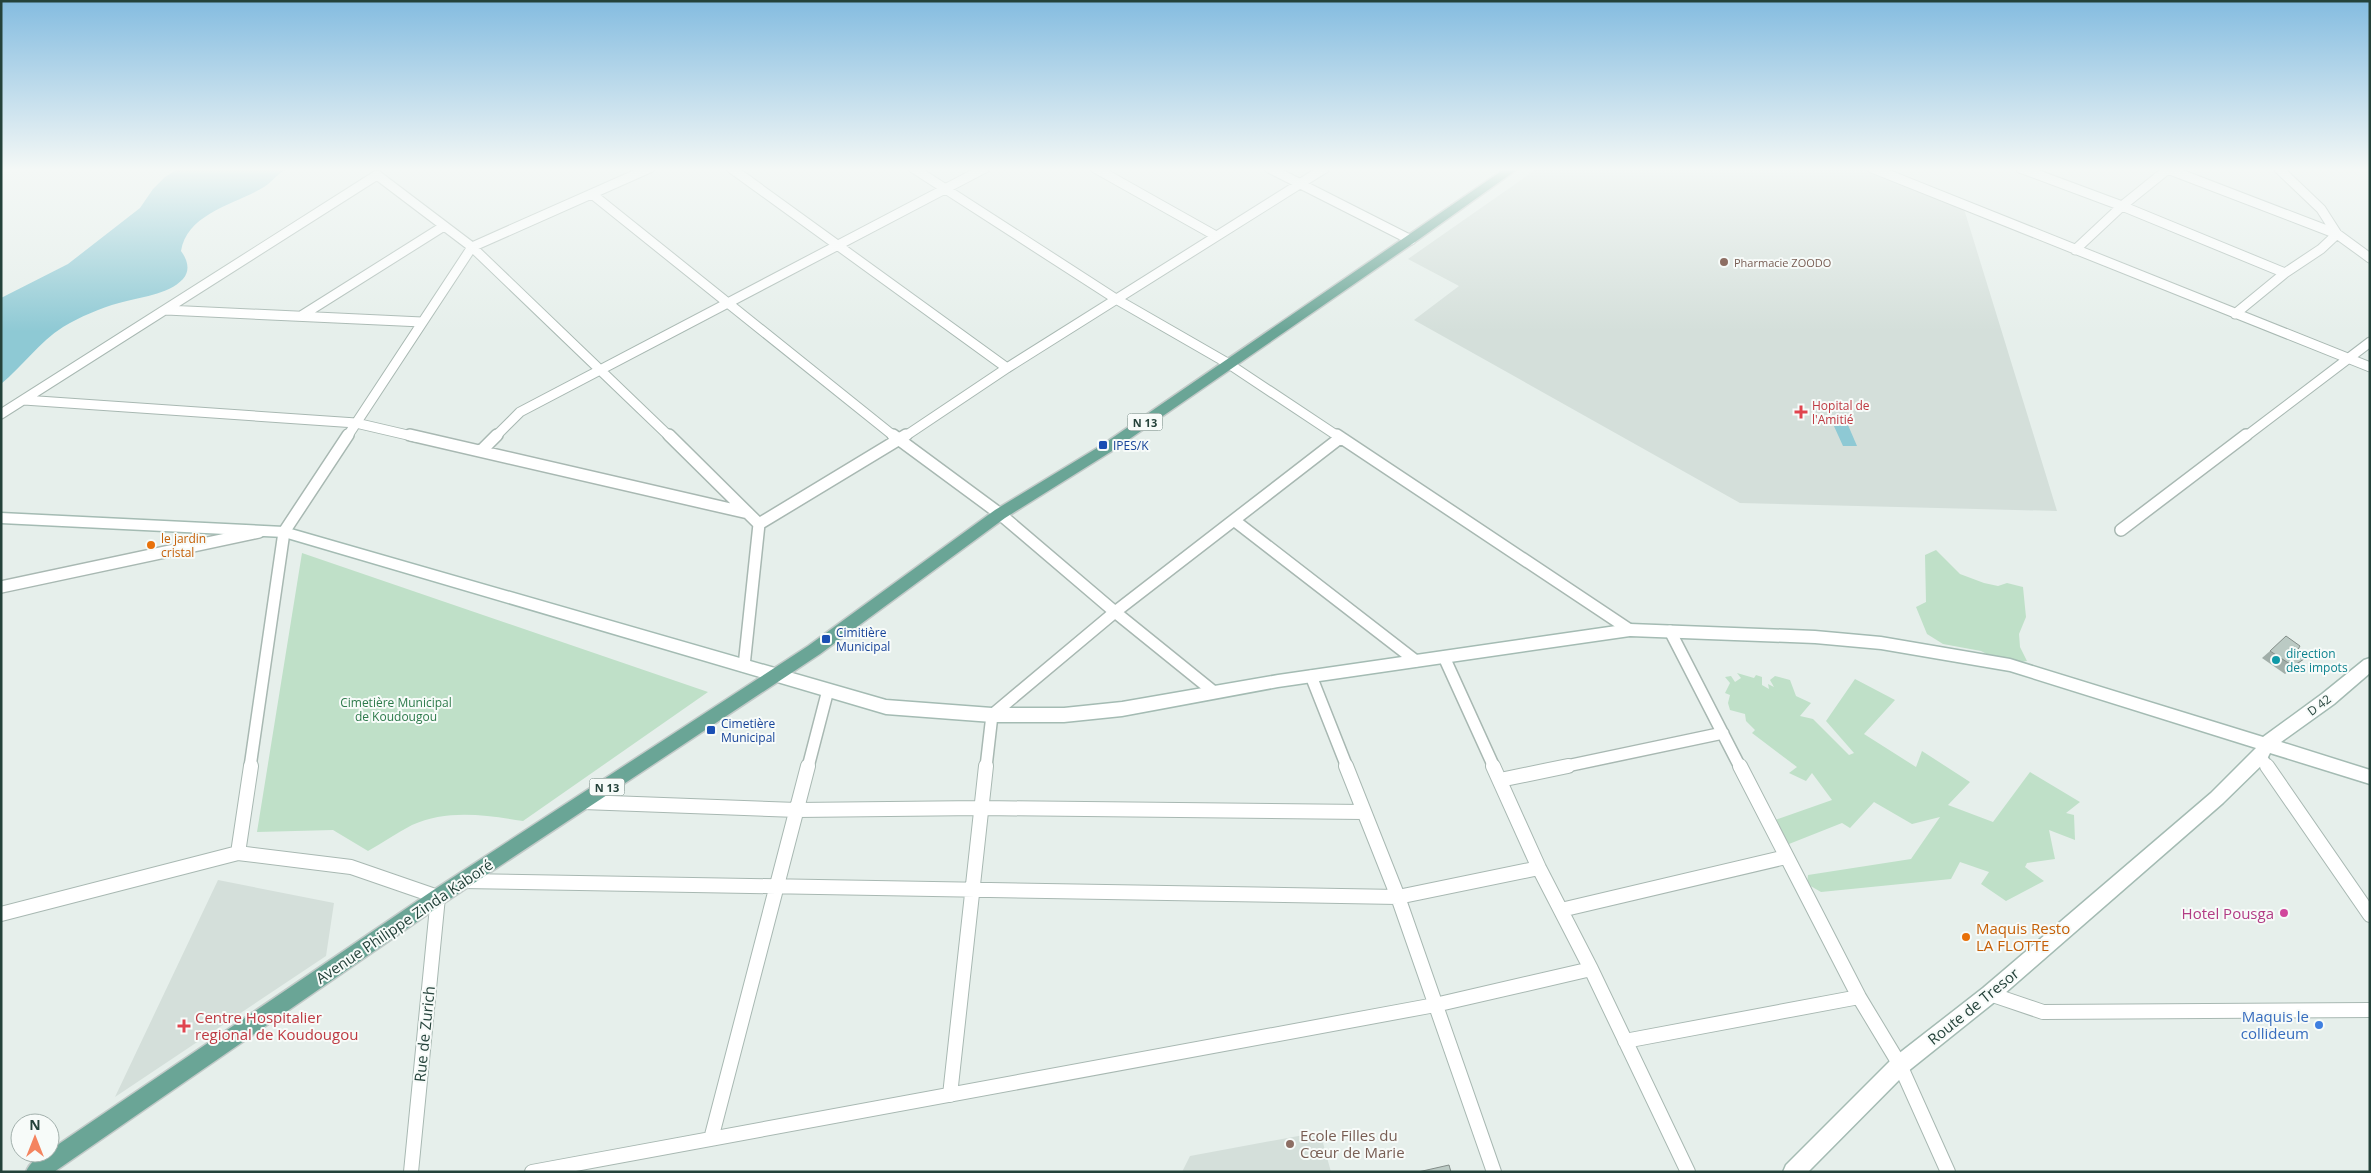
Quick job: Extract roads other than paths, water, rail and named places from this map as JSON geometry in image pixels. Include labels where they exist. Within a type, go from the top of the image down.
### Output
[{"type":"main road","name":"N 13","points":[[776,675],[814,650],[1000,514],[1107,448],[1436,223]]},
{"type":"main road","name":"Avenue Philippe Zinda Kaboré","points":[[36,1172],[463,880],[703,725],[776,675]]},
{"type":"street","points":[[1,414],[302,223]]},
{"type":"street","points":[[440,223],[472,247],[750,513],[759,524],[744,666]]},
{"type":"street","points":[[238,852],[284,532],[472,247],[527,223]]},
{"type":"street","points":[[628,223],[899,440],[1000,514],[1115,612],[1214,692]]},
{"type":"street","points":[[807,223],[1006,368]]},
{"type":"street","points":[[481,451],[520,412],[881,223]]},
{"type":"street","points":[[999,223],[1116,299],[1229,364],[1630,630]]},
{"type":"street","points":[[1192,223],[1216,236]]},
{"type":"street","points":[[759,524],[899,440],[1006,368],[1238,223]]},
{"type":"street","points":[[1377,223],[1412,240]]},
{"type":"street","points":[[2007,223],[2370,367]]},
{"type":"street","points":[[2074,250],[2104,223]]},
{"type":"street","points":[[2163,223],[2285,273]]},
{"type":"street","points":[[2308,223],[2337,234],[2370,258]]},
{"type":"street","points":[[2329,223],[2337,234]]},
{"type":"street","points":[[301,316],[444,226]]},
{"type":"street","points":[[2235,314],[2285,273],[2321,249],[2337,234]]},
{"type":"street","points":[[166,310],[422,322]]},
{"type":"street","points":[[2121,530],[2370,342]]},
{"type":"street","points":[[24,400],[356,422],[750,513]]},
{"type":"street","points":[[950,1095],[992,715],[1115,612],[1340,438]]},
{"type":"street","points":[[1,518],[284,532],[886,707],[992,715],[1064,715],[1122,709],[1311,676],[1630,630],[1815,637],[1881,643],[2010,665],[2263,749],[2370,777]]},
{"type":"street","points":[[1235,521],[1416,661]]},
{"type":"street","points":[[1,586],[264,531]]},
{"type":"street","points":[[1670,631],[1859,997],[1900,1065],[1948,1172]]},
{"type":"street","points":[[1444,657],[1539,868],[1591,969],[1688,1172]]},
{"type":"street","name":"D 42","points":[[2263,749],[2370,664]]},
{"type":"street","points":[[1311,676],[1398,897],[1494,1172]]},
{"type":"street","points":[[711,1139],[828,690]]},
{"type":"street","points":[[1500,780],[1723,733]]},
{"type":"street","points":[[2263,749],[2370,915]]},
{"type":"street","points":[[1900,1065],[2263,749]]},
{"type":"street","name":"Route de Tresor","points":[[1793,1172],[1900,1065],[1990,994],[2216,798],[2263,749]]},
{"type":"street","points":[[583,802],[796,810],[982,808],[1364,812]]},
{"type":"street","points":[[1,914],[238,852],[351,867],[438,897]]},
{"type":"street","points":[[1561,910],[1786,857]]},
{"type":"street","points":[[463,880],[1398,897],[1539,868]]},
{"type":"street","name":"Rue de Zurich","points":[[411,1172],[438,897]]},
{"type":"street","points":[[532,1172],[1435,1005],[1591,969]]},
{"type":"street","points":[[1990,994],[2043,1012],[2370,1010]]},
{"type":"street","points":[[1625,1041],[1859,997]]},
{"type":"water","points":[[121,223],[198,223],[185,238],[181,251],[185,257],[187,272],[177,284],[153,295],[105,307],[70,323],[46,340],[1,384],[1,298],[68,264]]},
{"type":"water","points":[[1833,424],[1848,425],[1857,446],[1843,446]]},
{"type":"place","name":"Pharmacie ZOODO","points":[[1724,262]]},
{"type":"place","name":"Hopital de l'Amitié","points":[[1801,412]]},
{"type":"place","name":"IPES/K","points":[[1103,445]]},
{"type":"place","name":"le jardin cristal","points":[[151,545]]},
{"type":"place","name":"Cimitière Municipal","points":[[826,639]]},
{"type":"place","name":"direction des impots","points":[[2276,660]]},
{"type":"place","name":"Cimetière Municipal","points":[[711,730]]},
{"type":"place","name":"Hotel Pousga","points":[[2284,913]]},
{"type":"place","name":"Maquis Resto LA FLOTTE","points":[[1966,937]]},
{"type":"place","name":"Maquis le collideum","points":[[2319,1025]]},
{"type":"place","name":"Centre Hospitalier regional de Koudougou","points":[[184,1026]]},
{"type":"place","name":"Ecole Filles du Cœur de Marie","points":[[1290,1144]]},
{"type":"park label","name":"Cimetière Municipal de Koudougou","points":[[396,709]]}]
